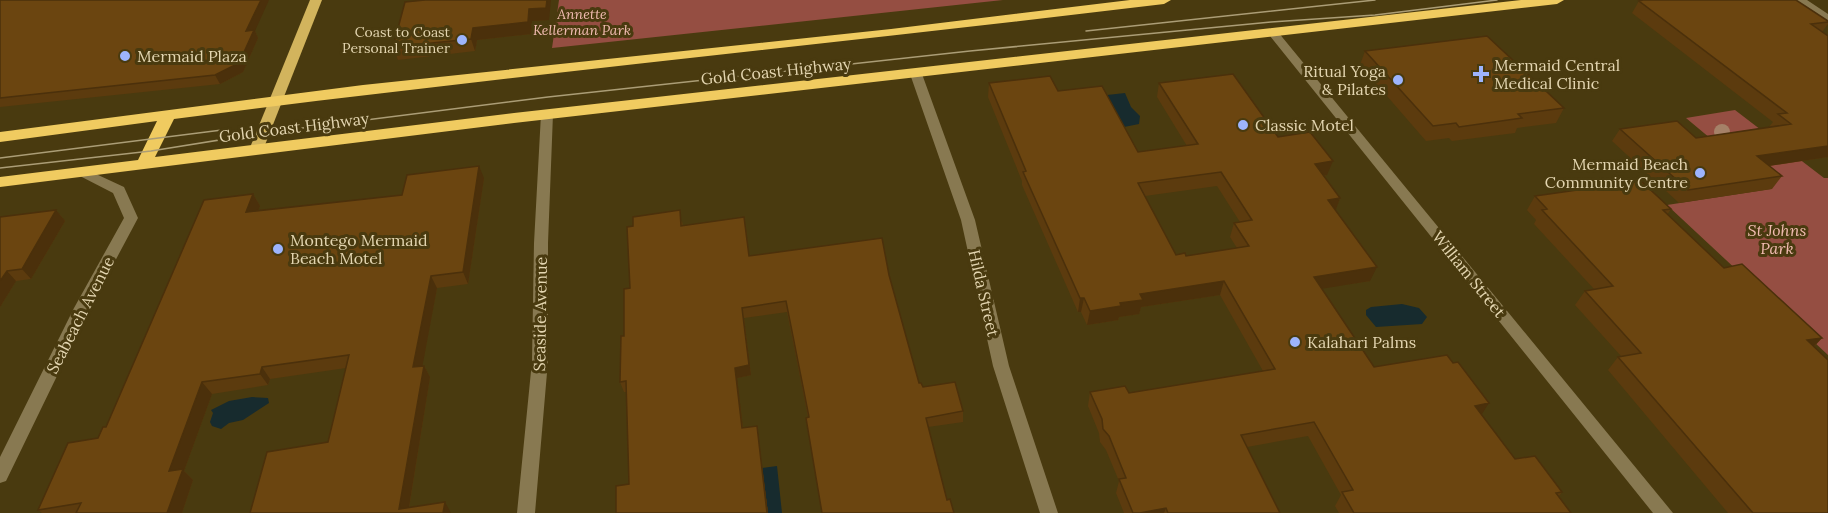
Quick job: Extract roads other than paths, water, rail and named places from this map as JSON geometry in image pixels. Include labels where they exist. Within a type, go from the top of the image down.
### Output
[{"type":"highway","name":"Gold Coast Highway","points":[[0,136],[168,116],[277,100],[891,33],[1164,0]]},
{"type":"highway","name":"Gold Coast Highway","points":[[0,182],[547,114],[1274,34],[1557,0]]},
{"type":"highway","points":[[144,164],[168,116]]},
{"type":"main road","points":[[256,150],[316,0]]},
{"type":"street","points":[[1798,0],[1828,19]]},
{"type":"street","name":"William Street","points":[[1274,34],[1664,513]]},
{"type":"street","name":"Hilda Street","points":[[916,74],[968,220],[1001,366],[1049,513]]},
{"type":"street","name":"Seaside Avenue","points":[[526,513],[540,361],[541,243],[547,114]]},
{"type":"street","name":"Seabeach Avenue","points":[[0,476],[82,308],[131,218],[119,190],[83,172]]},
{"type":"water","points":[[1125,93],[1131,107],[1140,116],[1139,124],[1124,127],[1107,95]]},
{"type":"water","points":[[1402,304],[1419,308],[1427,317],[1422,324],[1376,327],[1366,315],[1366,310],[1371,307]]},
{"type":"water","points":[[252,397],[268,398],[269,403],[243,420],[229,423],[221,429],[212,426],[210,422],[213,413],[211,410],[229,401]]},
{"type":"water","points":[[777,466],[782,513],[768,513],[762,468]]},
{"type":"tram line","points":[[1086,31],[1375,0]]},
{"type":"tram line","points":[[0,168],[151,151],[263,133],[548,97],[970,51],[1271,22],[1375,15],[1497,0]]},
{"type":"tram line","points":[[0,158],[222,130]]},
{"type":"place","name":"Coast to Coast Personal Trainer","points":[[462,40]]},
{"type":"place","name":"Mermaid Plaza","points":[[125,56]]},
{"type":"place","name":"Mermaid Central Medical Clinic","points":[[1481,74]]},
{"type":"place","name":"Ritual Yoga & Pilates","points":[[1398,80]]},
{"type":"place","name":"Classic Motel","points":[[1243,125]]},
{"type":"place","name":"Mermaid Beach Community Centre","points":[[1700,173]]},
{"type":"place","name":"Montego Mermaid Beach Motel","points":[[278,249]]},
{"type":"place","name":"Kalahari Palms","points":[[1295,342]]},
{"type":"park label","name":"Annette Kellerman Park","points":[[582,22]]},
{"type":"park label","name":"St Johns Park","points":[[1777,239]]}]
